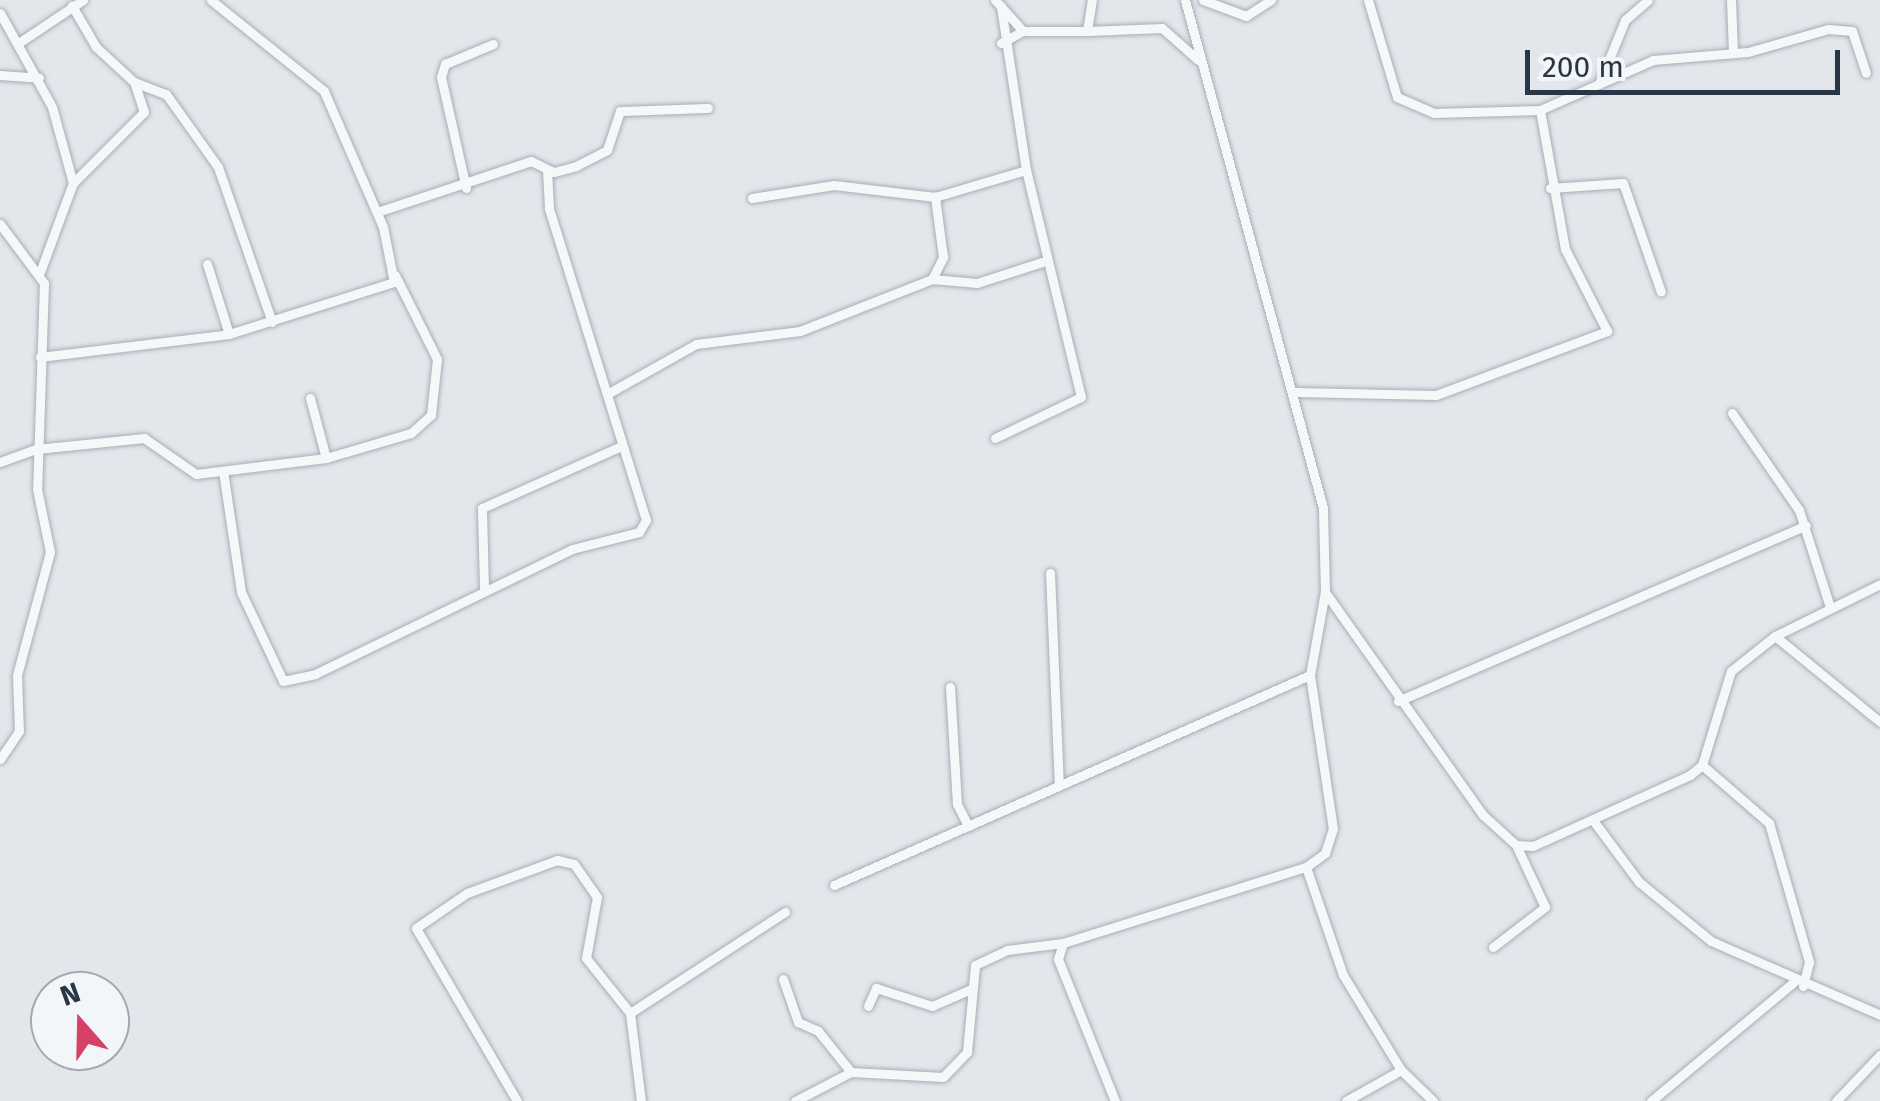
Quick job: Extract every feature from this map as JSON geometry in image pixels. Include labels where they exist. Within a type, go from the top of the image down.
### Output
[{"type":"street","points":[[20,42],[83,0]]},
{"type":"street","points":[[0,462],[36,449],[144,438],[186,474],[223,471],[326,458],[412,433],[431,415],[437,358],[395,276],[383,227],[324,90],[210,0]]},
{"type":"street","points":[[1086,31],[1092,0]]},
{"type":"street","points":[[794,1101],[852,1072],[893,1079],[956,1072],[967,1052],[971,989],[982,959],[1062,943],[1306,867],[1325,853],[1334,828],[1310,675],[1325,592],[1323,508],[1296,392],[1263,307],[1185,0]]},
{"type":"street","points":[[1203,0],[1246,16],[1271,0]]},
{"type":"street","points":[[1368,0],[1391,84],[1410,106],[1472,116],[1540,110],[1653,60],[1733,53],[1802,32],[1852,32],[1866,73]]},
{"type":"street","points":[[1599,84],[1625,20],[1648,0]]},
{"type":"street","points":[[1731,0],[1733,53]]},
{"type":"street","points":[[998,3],[1023,31]]},
{"type":"street","points":[[995,438],[1081,396],[1042,262],[1001,43],[998,3]]},
{"type":"street","points":[[72,6],[96,48],[134,82],[166,94],[218,167],[272,322]]},
{"type":"street","points":[[0,12],[39,78],[73,183]]},
{"type":"street","points":[[1001,43],[1023,31],[1162,28],[1200,62]]},
{"type":"street","points":[[466,188],[468,171],[441,77],[444,64],[492,44]]},
{"type":"street","points":[[0,75],[39,78]]},
{"type":"street","points":[[0,759],[19,731],[18,675],[50,552],[36,449],[40,272],[73,183],[143,120],[134,82]]},
{"type":"street","points":[[377,212],[400,210],[485,182],[531,161],[547,170],[602,155],[620,111],[708,108]]},
{"type":"street","points":[[1296,392],[1436,394],[1607,330],[1606,314],[1565,249],[1550,188],[1540,110]]},
{"type":"street","points":[[223,471],[241,592],[283,681],[315,674],[572,548],[638,532],[646,520],[549,208],[547,170]]},
{"type":"street","points":[[752,198],[834,185],[936,197],[1026,170]]},
{"type":"street","points":[[468,171],[485,182]]},
{"type":"street","points":[[1550,188],[1623,183],[1661,292]]},
{"type":"street","points":[[932,279],[943,257],[936,197]]},
{"type":"street","points":[[383,227],[400,210]]},
{"type":"street","points":[[0,224],[40,272]]},
{"type":"street","points":[[607,394],[696,344],[800,332],[932,279],[976,283],[1042,262]]},
{"type":"street","points":[[207,264],[229,334]]},
{"type":"street","points":[[40,356],[229,334],[386,289],[395,276]]},
{"type":"street","points":[[310,398],[326,458]]},
{"type":"street","points":[[1732,413],[1806,526],[1830,607]]},
{"type":"street","points":[[484,588],[482,508],[622,446]]},
{"type":"street","points":[[1398,702],[1806,526]]},
{"type":"street","points":[[1050,573],[1059,785]]},
{"type":"street","points":[[1516,845],[1596,824],[1702,765],[1724,680],[1775,636],[1880,584]]},
{"type":"street","points":[[1325,592],[1398,702],[1516,845],[1546,907],[1492,947]]},
{"type":"street","points":[[1775,636],[1880,722]]},
{"type":"street","points":[[834,884],[1310,675]]},
{"type":"street","points":[[950,686],[957,804],[968,826]]},
{"type":"street","points":[[1651,1101],[1799,984],[1809,962],[1769,823],[1702,765]]},
{"type":"street","points":[[1596,824],[1680,918],[1799,984],[1880,1015]]},
{"type":"street","points":[[518,1101],[418,934],[422,917],[544,862],[574,864],[597,896],[588,964],[630,1014],[641,1101]]},
{"type":"street","points":[[1306,867],[1343,975],[1401,1070],[1432,1101]]},
{"type":"street","points":[[630,1014],[786,912]]},
{"type":"street","points":[[1062,943],[1058,959],[1115,1101]]},
{"type":"street","points":[[783,978],[798,1022],[818,1031],[852,1072]]},
{"type":"street","points":[[868,1006],[876,988],[932,1006],[971,989]]},
{"type":"street","points":[[1836,1101],[1880,1055]]},
{"type":"street","points":[[1346,1101],[1401,1070]]}]
